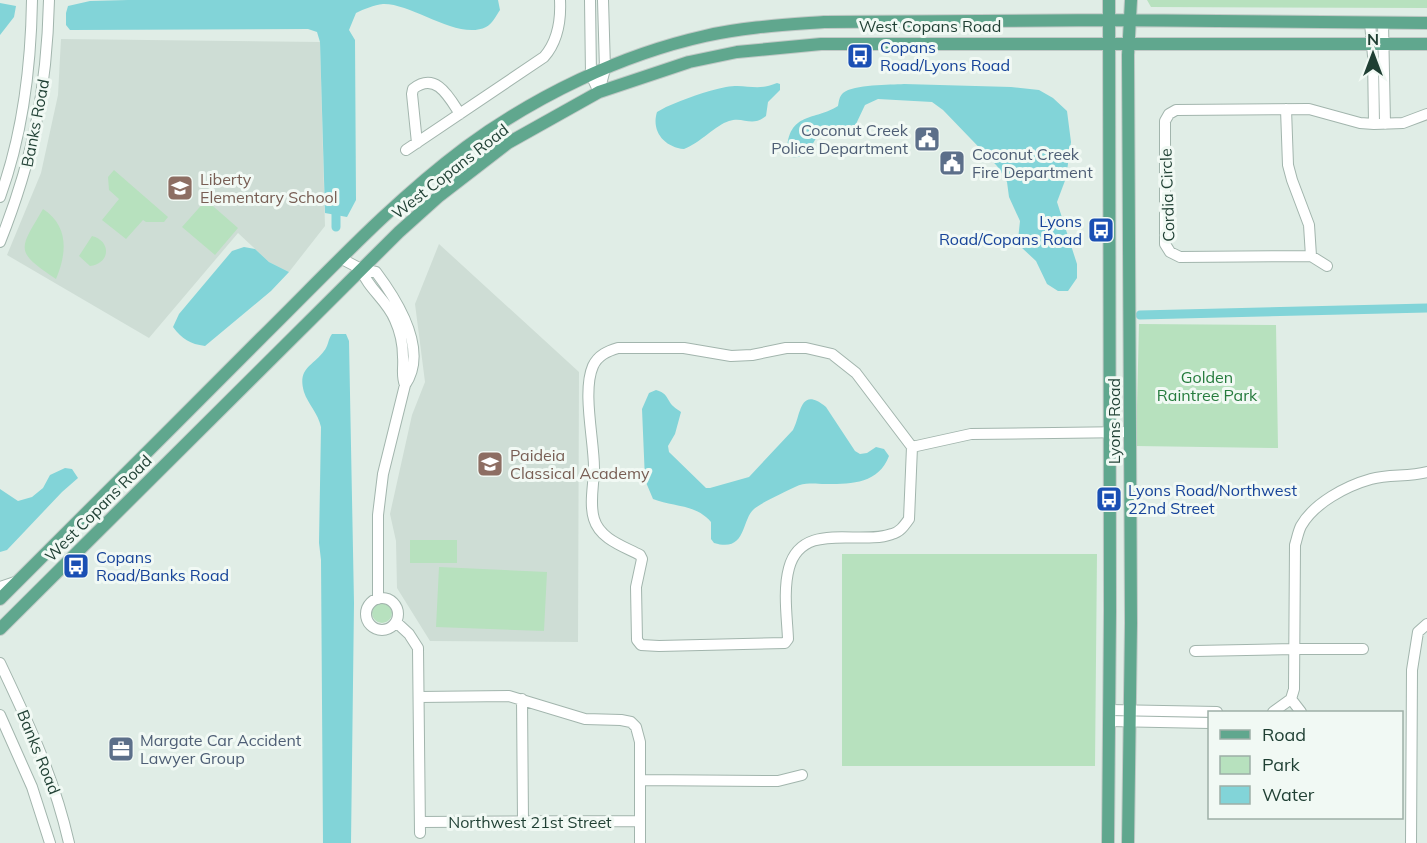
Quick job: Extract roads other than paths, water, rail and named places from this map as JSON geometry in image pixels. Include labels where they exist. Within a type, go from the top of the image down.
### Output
[{"type":"main road","name":"Lyons Road","points":[[1108,843],[1109,0]]},
{"type":"main road","name":"Lyons Road","points":[[1128,843],[1130,432],[1128,43],[1131,0]]},
{"type":"main road","name":"West Copans Road","points":[[0,599],[342,259],[423,182],[467,147],[506,121],[591,75],[638,55],[706,36],[780,25],[840,22],[1427,23]]},
{"type":"main road","name":"West Copans Road","points":[[0,629],[414,218],[508,143],[599,92],[689,62],[737,52],[785,46],[852,43],[1427,45]]},
{"type":"street","name":"Banks Road","points":[[0,197],[25,100],[32,36],[32,0]]},
{"type":"street","name":"Banks Road","points":[[0,242],[22,182],[38,119],[45,77],[49,0]]},
{"type":"street","points":[[406,150],[544,57],[549,51],[561,18],[560,0]]},
{"type":"street","points":[[590,0],[591,75],[599,92]]},
{"type":"street","points":[[599,92],[605,69],[603,0]]},
{"type":"street","points":[[1376,23],[1380,124],[1403,123],[1427,114]]},
{"type":"street","points":[[417,143],[412,94],[413,89],[420,84],[430,83],[439,86],[445,91],[460,114]]},
{"type":"street","points":[[1286,109],[1288,165],[1309,225],[1311,256],[1327,266]]},
{"type":"street","name":"Cordia Circle","points":[[1311,256],[1180,257],[1170,252],[1165,244],[1165,121],[1169,114],[1176,110],[1309,109],[1360,123],[1380,124]]},
{"type":"street","points":[[342,259],[361,269],[376,272],[395,297],[409,332],[413,364],[411,376],[405,385],[383,474],[378,515],[378,599]]},
{"type":"street","points":[[618,348],[684,348],[731,356],[752,355],[786,348],[821,350],[832,354],[856,373],[912,447],[909,519],[903,528],[879,537],[818,539],[805,545],[796,555],[789,567],[786,584],[788,639],[785,643],[659,646],[641,645],[637,640],[636,587],[642,559],[640,555],[607,538],[594,519],[592,506],[594,465],[590,392],[593,365],[599,357],[618,348]]},
{"type":"street","points":[[912,447],[971,434],[1130,432]]},
{"type":"street","points":[[1275,711],[1291,699],[1294,689],[1295,544],[1301,527],[1313,511],[1329,498],[1371,479],[1427,472]]},
{"type":"street","points":[[0,587],[18,581]]},
{"type":"street","points":[[388,599],[396,606],[399,615],[396,622],[391,629],[385,631],[374,629],[367,621],[366,609],[373,600],[388,599]]},
{"type":"street","points":[[396,622],[409,634],[417,648],[419,697],[509,696],[585,719],[631,722],[636,727],[640,742],[640,843]]},
{"type":"street","points":[[1411,843],[1412,670],[1418,632],[1427,624]]},
{"type":"street","points":[[1195,651],[1363,650]]},
{"type":"street","name":"Banks Road","points":[[0,663],[44,756],[60,803],[69,843]]},
{"type":"street","name":"Northwest 21st Street","points":[[419,697],[420,828],[523,820],[640,821]]},
{"type":"street","points":[[522,699],[523,820]]},
{"type":"street","points":[[1291,699],[1300,711]]},
{"type":"street","points":[[1108,715],[1208,712]]},
{"type":"street","name":"Banks Road","points":[[0,715],[28,777],[50,843]]},
{"type":"street","points":[[1129,715],[1208,723]]},
{"type":"street","points":[[640,780],[778,781],[802,775]]},
{"type":"water","points":[[498,0],[500,10],[488,26],[475,30],[449,26],[395,5],[383,4],[356,13],[349,30],[355,40],[356,200],[347,217],[325,213],[320,42],[317,32],[308,29],[70,30],[66,25],[68,6],[90,1]]},
{"type":"water","points":[[0,3],[16,6],[14,17],[0,35]]},
{"type":"water","points":[[780,84],[780,90],[768,102],[766,116],[761,119],[752,122],[729,121],[684,149],[670,145],[658,132],[657,112],[673,104],[726,87],[763,87]]},
{"type":"water","points":[[904,84],[1039,90],[1053,98],[1067,111],[1071,142],[1066,178],[1057,202],[1077,264],[1077,278],[1068,291],[1058,291],[1047,284],[1036,261],[1021,247],[1018,240],[1020,221],[1009,197],[1007,182],[997,166],[943,110],[932,102],[878,99],[865,105],[856,124],[848,130],[818,135],[808,151],[801,156],[792,157],[787,152],[792,130],[798,123],[838,106],[843,93],[848,90],[863,86]]},
{"type":"water","points":[[244,247],[255,249],[269,262],[289,272],[271,291],[205,346],[187,340],[173,327],[179,314],[232,251]]},
{"type":"water","points":[[332,334],[346,334],[349,341],[354,603],[351,843],[323,843],[319,543],[321,427],[302,384],[304,372],[320,356]]},
{"type":"water","points":[[656,390],[665,395],[681,412],[675,434],[668,446],[669,452],[706,488],[749,477],[793,430],[802,405],[811,399],[826,407],[855,451],[860,454],[867,453],[876,447],[884,449],[889,456],[878,473],[870,478],[842,484],[802,484],[774,497],[754,509],[738,540],[725,545],[714,543],[711,539],[711,522],[705,516],[691,509],[653,499],[645,480],[642,409],[649,393]]},
{"type":"water","points":[[65,468],[72,469],[78,478],[7,550],[0,552],[0,489],[18,501],[32,497],[43,488],[50,475]]},
{"type":"waterway","points":[[336,206],[336,227]]},
{"type":"waterway","points":[[1140,315],[1427,308]]},
{"type":"place","name":"Copans Road/Lyons Road","points":[[860,56]]},
{"type":"place","name":"Coconut Creek Police Department","points":[[927,139]]},
{"type":"place","name":"Coconut Creek Fire Department","points":[[952,163]]},
{"type":"place","name":"Liberty Elementary School","points":[[180,188]]},
{"type":"place","name":"Lyons Road/Copans Road","points":[[1101,230]]},
{"type":"place","name":"Paideia Classical Academy","points":[[490,464]]},
{"type":"place","name":"Lyons Road/Northwest 22nd Street","points":[[1109,499]]},
{"type":"place","name":"Copans Road/Banks Road","points":[[76,566]]},
{"type":"place","name":"Margate Car Accident Lawyer Group","points":[[121,749]]},
{"type":"park label","name":"Golden Raintree Park","points":[[1207,386]]}]
